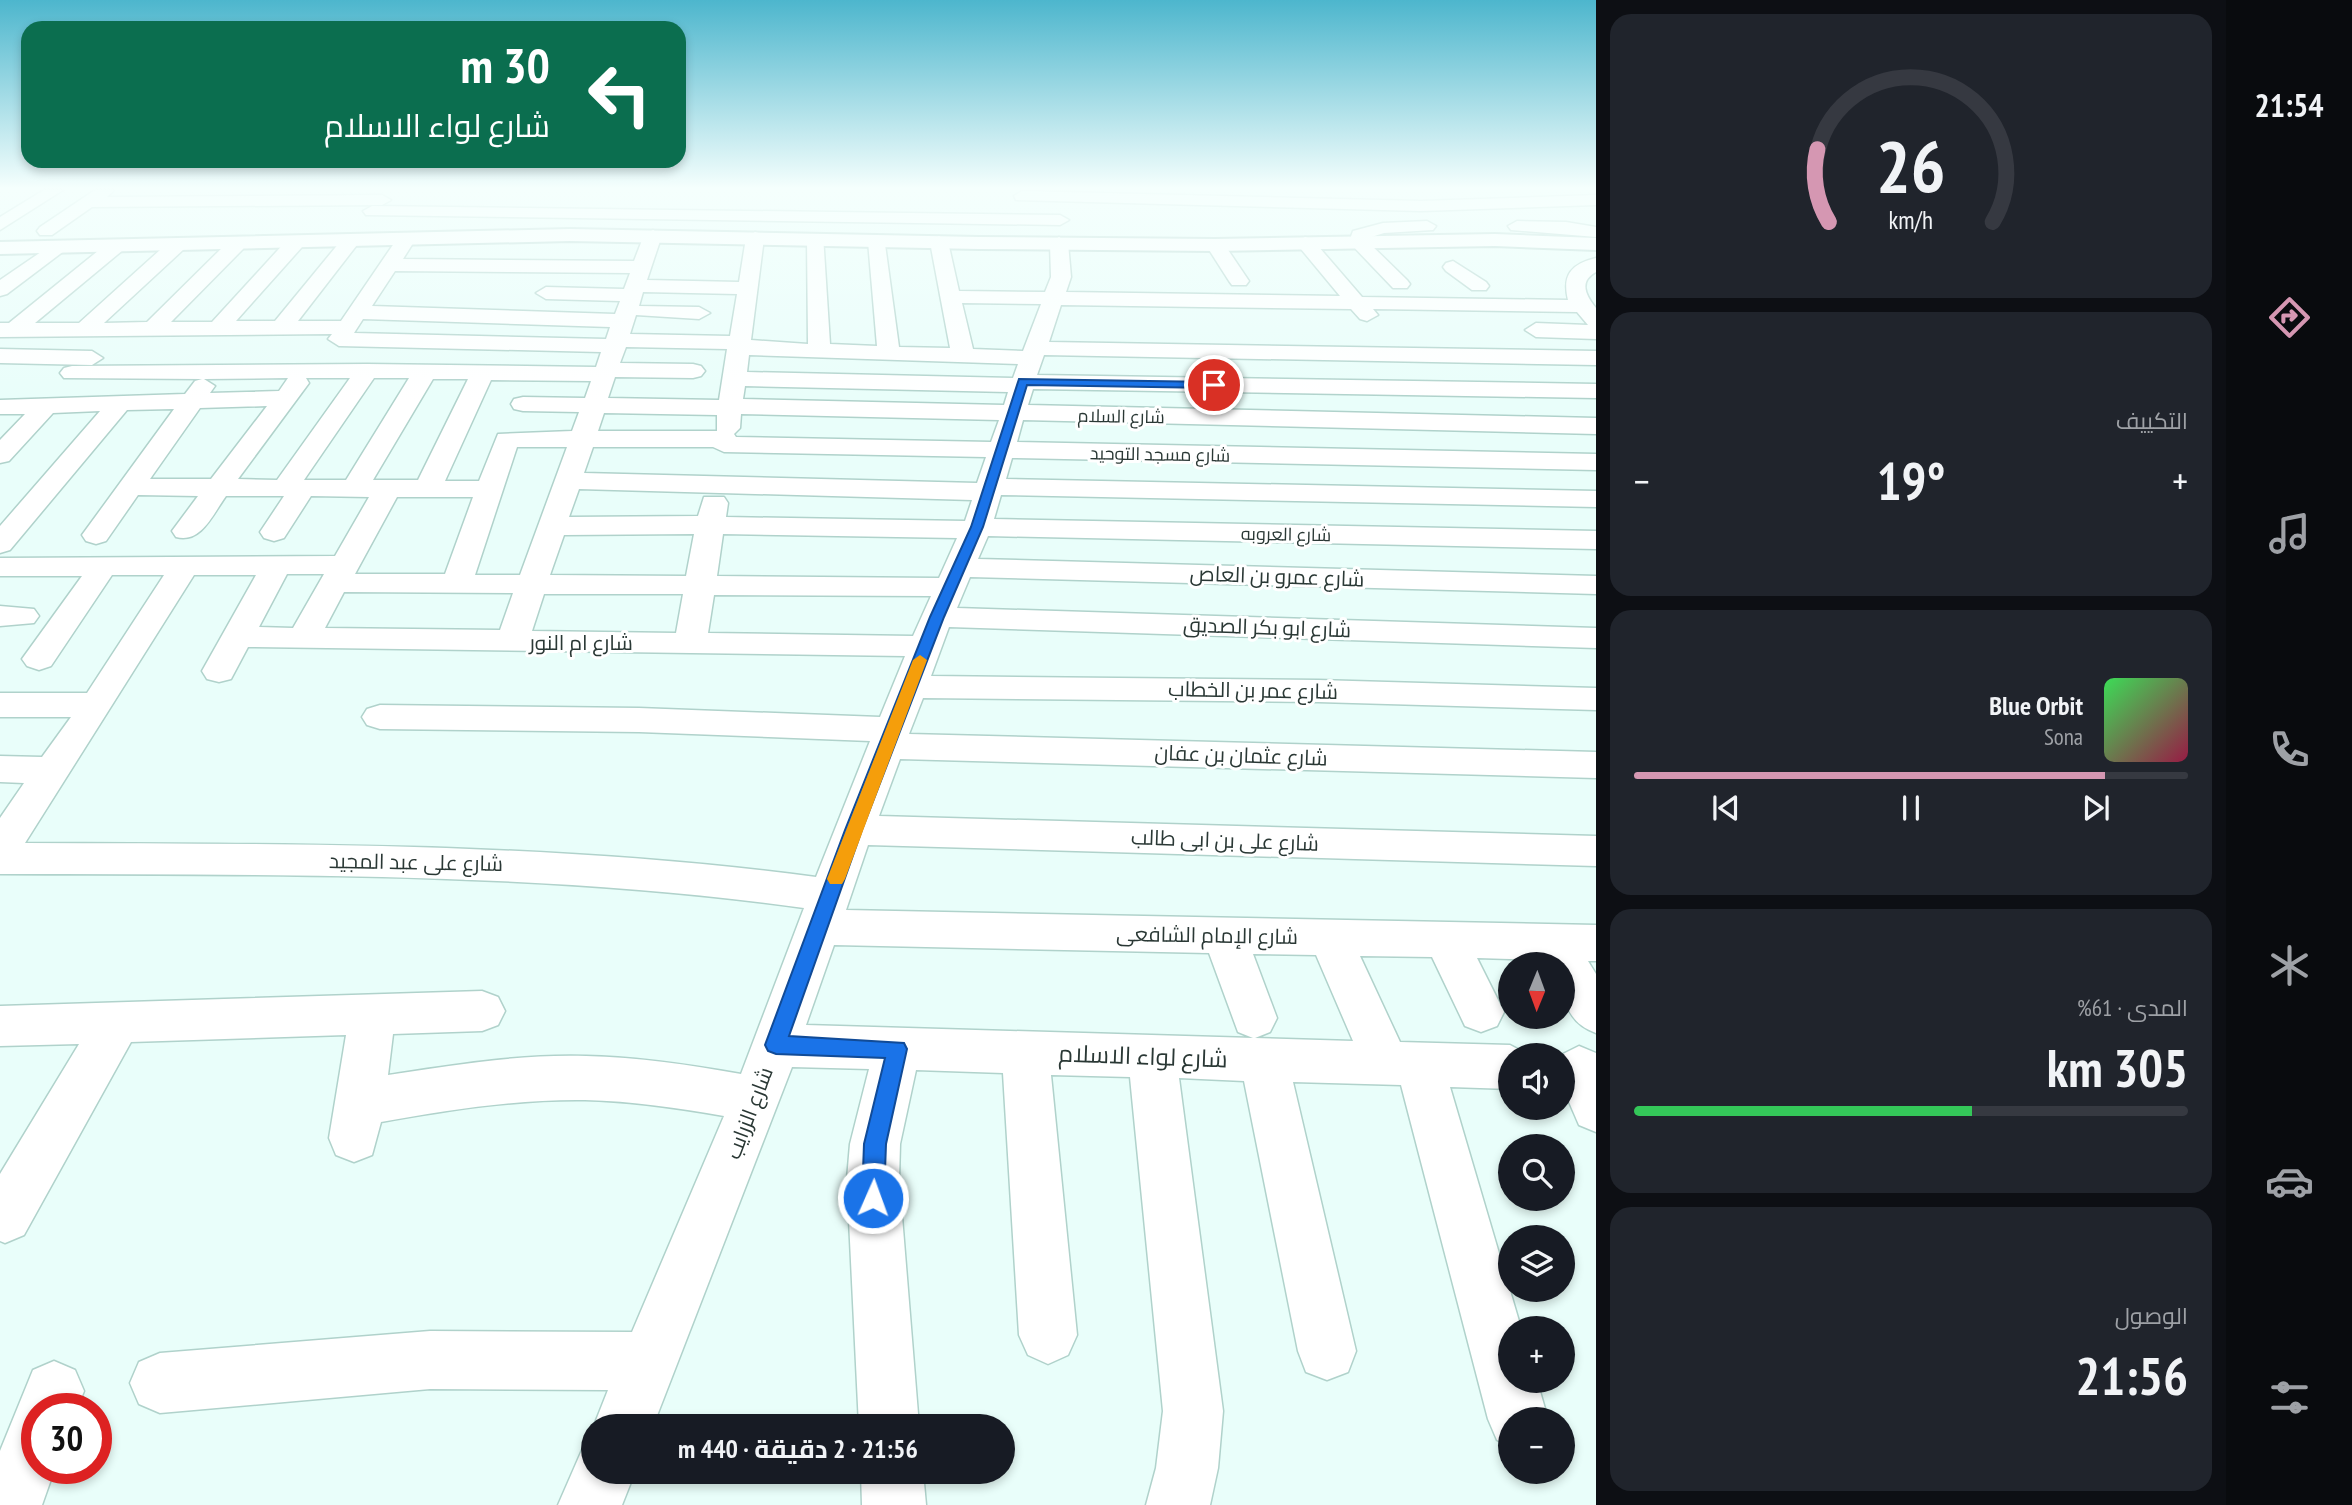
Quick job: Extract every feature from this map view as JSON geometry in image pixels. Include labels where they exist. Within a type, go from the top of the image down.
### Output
[{"type":"main road","points":[[970,260],[1045,305],[1172,260]]},
{"type":"street","points":[[0,290],[30,260]]},
{"type":"street","points":[[7,330],[95,260]]},
{"type":"street","points":[[85,329],[161,260]]},
{"type":"street","points":[[0,454],[41,393],[95,356],[143,329],[219,260]]},
{"type":"street","points":[[218,328],[273,260]]},
{"type":"street","points":[[282,327],[334,260]]},
{"type":"street","points":[[347,326],[392,260]]},
{"type":"street","points":[[512,642],[645,260]]},
{"type":"street","points":[[690,643],[736,379],[750,276],[749,260]]},
{"type":"street","points":[[817,260],[819,351]]},
{"type":"street","points":[[879,260],[889,353]]},
{"type":"street","points":[[943,260],[962,356]]},
{"type":"street","points":[[1011,260],[1045,305],[1433,388],[1596,391]]},
{"type":"street","points":[[1035,260],[1045,305]]},
{"type":"street","points":[[389,265],[628,312],[741,346],[962,356],[1045,305],[1075,260]]},
{"type":"street","points":[[1225,260],[1239,281]]},
{"type":"street","points":[[1320,260],[1339,283],[1353,314],[1384,326],[1402,354],[1500,460],[1536,498],[1586,540],[1596,562]]},
{"type":"street","points":[[1378,260],[1400,284]]},
{"type":"street","points":[[1585,301],[1579,273],[1596,264]]},
{"type":"street","points":[[725,265],[750,276]]},
{"type":"street","points":[[1453,267],[1479,286]]},
{"type":"street","points":[[946,275],[971,276]]},
{"type":"street","points":[[41,393],[214,372],[483,372],[628,312],[750,276]]},
{"type":"street","points":[[1212,280],[1264,281]]},
{"type":"street","points":[[1289,282],[1479,286],[1585,301]]},
{"type":"street","points":[[372,289],[400,290]]},
{"type":"street","points":[[523,292],[628,312],[693,371]]},
{"type":"street","points":[[950,297],[1045,305],[1402,354],[1596,358]]},
{"type":"street","points":[[736,379],[1045,305],[1353,314],[1585,301]]},
{"type":"street","name":"شارع السلام","points":[[731,407],[1045,305],[1467,424],[1596,426]]},
{"type":"street","name":"شارع الزرايب","points":[[628,1414],[756,1099],[854,830],[986,497],[1045,305]]},
{"type":"street","points":[[7,330],[347,326],[628,312]]},
{"type":"street","points":[[347,326],[628,312],[699,313]]},
{"type":"street","points":[[956,322],[981,322]]},
{"type":"street","points":[[1514,330],[1596,331]]},
{"type":"street","points":[[279,371],[305,341]]},
{"type":"street","points":[[96,534],[192,399],[237,345]]},
{"type":"street","points":[[0,356],[95,356],[191,351]]},
{"type":"street","points":[[186,531],[306,371]]},
{"type":"street","points":[[274,532],[294,488],[367,371]]},
{"type":"street","points":[[355,488],[425,372]]},
{"type":"street","points":[[428,488],[483,372]]},
{"type":"street","points":[[41,393],[120,402],[285,398]]},
{"type":"street","points":[[0,544],[120,402]]},
{"type":"street","points":[[523,404],[731,407]]},
{"type":"street","name":"شارع مسجد التوحيد","points":[[487,489],[507,439],[725,442],[986,497],[1500,460],[1596,462]]},
{"type":"street","points":[[568,481],[986,497],[1596,499]]},
{"type":"street","points":[[131,487],[487,489],[457,584]]},
{"type":"street","points":[[303,638],[388,488]]},
{"type":"street","points":[[0,567],[276,566],[457,584],[532,584],[622,573],[700,585],[785,556],[867,557],[986,497]]},
{"type":"street","name":"شارع العروبه","points":[[986,497],[1586,540]]},
{"type":"street","points":[[552,526],[710,525],[785,556],[867,557],[943,604]]},
{"type":"street","points":[[219,671],[276,566]]},
{"type":"street","points":[[39,659],[103,567]]},
{"type":"street","points":[[0,849],[97,705],[184,567]]},
{"type":"street","name":"شارع عمرو بن العاص","points":[[943,604],[1596,585]]},
{"type":"street","name":"شارع ابو بكر الصديق","points":[[943,604],[1596,638]]},
{"type":"street","name":"شارع ام النور","points":[[237,638],[690,643],[943,604]]},
{"type":"street","name":"شارع عمر بن الخطاب","points":[[910,687],[1318,691],[1596,699]]},
{"type":"street","points":[[0,705],[97,705]]},
{"type":"street","name":"شارع عثمان بن عفان","points":[[380,718],[639,720],[890,738],[1596,765]]},
{"type":"street","points":[[0,769],[52,771]]},
{"type":"street","name":"شارع على بن ابى طالب","points":[[854,830],[1596,851]]},
{"type":"street","name":"شارع على عبد المجيد","points":[[0,858],[565,865],[704,877],[825,911]]},
{"type":"street","name":"شارع الإمام الشافعى","points":[[825,911],[1225,935],[1596,943]]},
{"type":"street","points":[[1225,935],[1259,1039],[1327,1351]]},
{"type":"street","points":[[1331,937],[1402,1064],[1514,1407]]},
{"type":"street","points":[[1446,940],[1481,1012]]},
{"type":"street","points":[[1552,942],[1596,1013]]},
{"type":"street","points":[[0,1026],[482,1011]]},
{"type":"street","points":[[373,1014],[356,1121],[463,1085],[562,1078],[659,1083],[756,1099]]},
{"type":"street","points":[[5,1216],[117,1023]]},
{"type":"street","name":"شارع لواء الاسلام","points":[[776,1045],[1152,1057],[1259,1039],[1402,1064],[1498,1067]]},
{"type":"street","points":[[888,1414],[873,1180],[875,1144],[897,1049]]},
{"type":"street","points":[[1025,1053],[1048,1335]]},
{"type":"street","points":[[1152,1057],[1193,1410],[1187,1468],[1178,1505]]},
{"type":"street","points":[[160,1383],[430,1360],[650,1361]]},
{"type":"street","points":[[10,1505],[21,1477]]},
{"type":"street","points":[[590,1505],[599,1484]]},
{"type":"street","points":[[893,1484],[894,1505]]},
{"type":"slow traffic","points":[[836,879],[920,660]]},
{"type":"route","points":[[873,1198],[875,1144],[897,1049],[776,1045],[854,830],[937,617],[977,527],[1023,382],[1214,385]]}]
